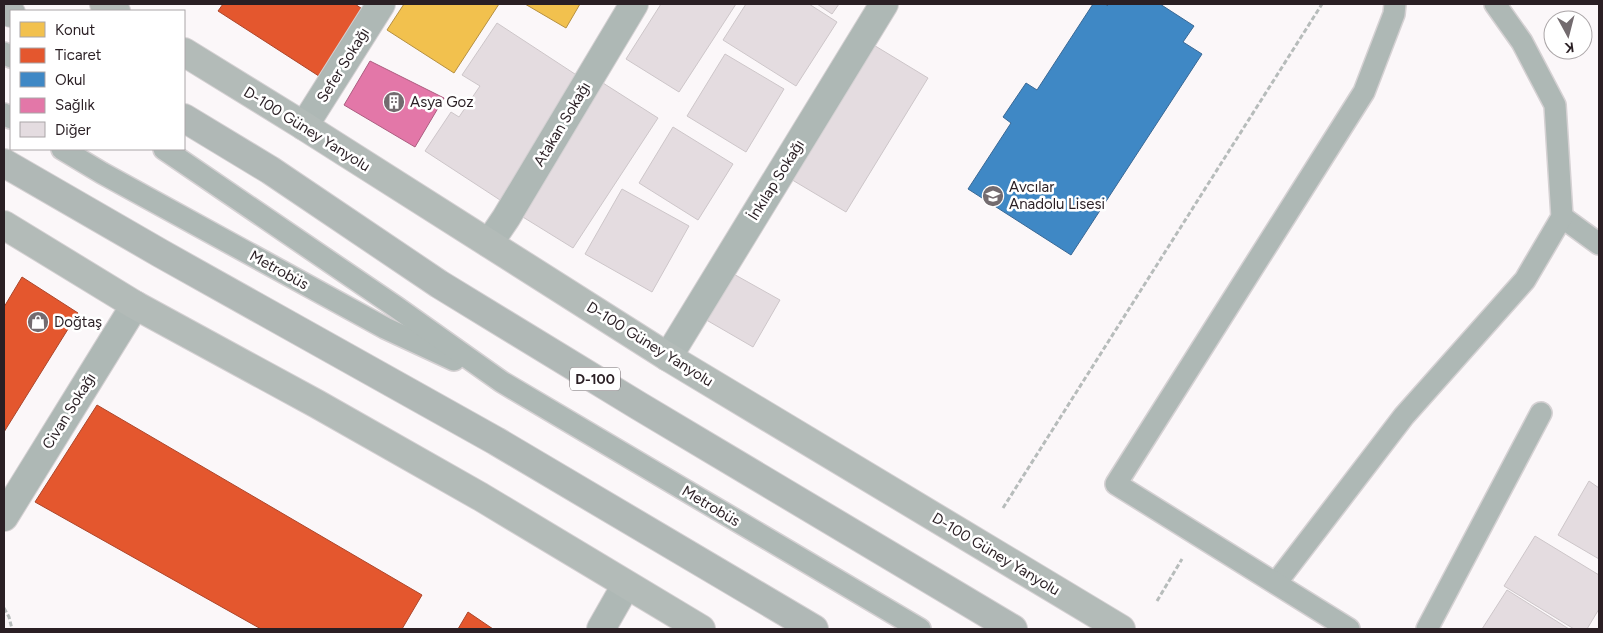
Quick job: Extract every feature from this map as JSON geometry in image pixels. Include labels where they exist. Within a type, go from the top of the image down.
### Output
[{"type":"highway","name":"D-100","points":[[185,119],[270,170],[439,284],[1013,629]]},
{"type":"highway","points":[[4,163],[160,253],[488,436],[814,629]]},
{"type":"main road","name":"D-100 Güney Yanyolu","points":[[185,53],[668,356],[1121,629]]},
{"type":"main road","points":[[4,225],[135,305],[326,409],[481,497],[701,629]]},
{"type":"street","name":"Sefer Sokağı","points":[[304,126],[381,4]]},
{"type":"street","name":"Atakan Sokağı","points":[[489,243],[506,218],[634,4]]},
{"type":"street","name":"İnkılap Sokağı","points":[[668,356],[884,4]]},
{"type":"street","name":"Civan Sokağı","points":[[4,517],[135,305]]},
{"type":"street","points":[[601,629],[626,585]]},
{"type":"lane","points":[[1349,629],[1116,484],[1364,92],[1394,14],[1395,4]]},
{"type":"lane","points":[[1276,583],[1404,416],[1525,280],[1562,217],[1555,105],[1522,42],[1495,4]]},
{"type":"lane","name":"Metrobüs","points":[[64,150],[102,173],[385,328],[502,382]]},
{"type":"lane","name":"Metrobüs","points":[[165,150],[396,307],[502,382],[920,629]]},
{"type":"lane","points":[[1562,217],[1599,244]]},
{"type":"lane","points":[[1427,629],[1541,413]]},
{"type":"path","points":[[1003,508],[1322,4]]},
{"type":"path","points":[[1157,601],[1197,534]]},
{"type":"path","points":[[4,608],[12,629]]},
{"type":"building: Konut","points":[[404,4],[499,4],[454,73],[387,30]]},
{"type":"building: Konut","points":[[525,4],[580,4],[566,28]]},
{"type":"building: Ticaret","points":[[223,4],[355,4],[368,13],[325,80],[218,11]]},
{"type":"building: Ticaret","points":[[22,277],[78,313],[4,432],[4,307]]},
{"type":"building: Ticaret","points":[[97,405],[422,595],[402,629],[261,629],[35,502]]},
{"type":"building: Ticaret","points":[[468,612],[493,629],[458,629]]},
{"type":"building: Okul","points":[[1093,4],[1106,4],[1107,6],[1109,4],[1160,4],[1194,26],[1183,42],[1202,54],[1071,255],[968,189],[1011,123],[1003,117],[1026,83],[1037,90]]},
{"type":"building: Sağlık","name":"Asya Goz","points":[[370,61],[444,98],[415,147],[344,105]]},
{"type":"building: Diğer","points":[[661,4],[736,4],[679,92],[626,59]]},
{"type":"building: Diğer","points":[[746,4],[809,4],[837,22],[796,86],[723,40]]},
{"type":"building: Diğer","points":[[817,4],[839,4],[832,14]]},
{"type":"building: Diğer","points":[[497,23],[581,78],[500,200],[425,151],[451,112],[459,117],[480,86],[462,75]]},
{"type":"building: Diğer","points":[[872,44],[928,78],[846,212],[789,178]]},
{"type":"building: Diğer","points":[[725,54],[784,89],[746,152],[687,116]]},
{"type":"building: Diğer","points":[[603,83],[658,118],[573,248],[518,214]]},
{"type":"building: Diğer","points":[[673,127],[733,164],[698,220],[639,183]]},
{"type":"building: Diğer","points":[[622,189],[689,226],[652,292],[585,254]]},
{"type":"building: Diğer","points":[[730,272],[780,300],[753,347],[703,318]]},
{"type":"building: Diğer","points":[[1589,481],[1599,488],[1599,559],[1558,535]]},
{"type":"building: Diğer","points":[[1535,536],[1599,575],[1599,609],[1587,629],[1574,629],[1504,586]]},
{"type":"building: Diğer","points":[[1507,590],[1569,629],[1482,629]]},
{"type":"place","name":"Asya Goz","points":[[394,102]]},
{"type":"place","name":"Avcılar Anadolu Lisesi","points":[[993,196]]},
{"type":"place","name":"Doğtaş","points":[[38,322]]}]
